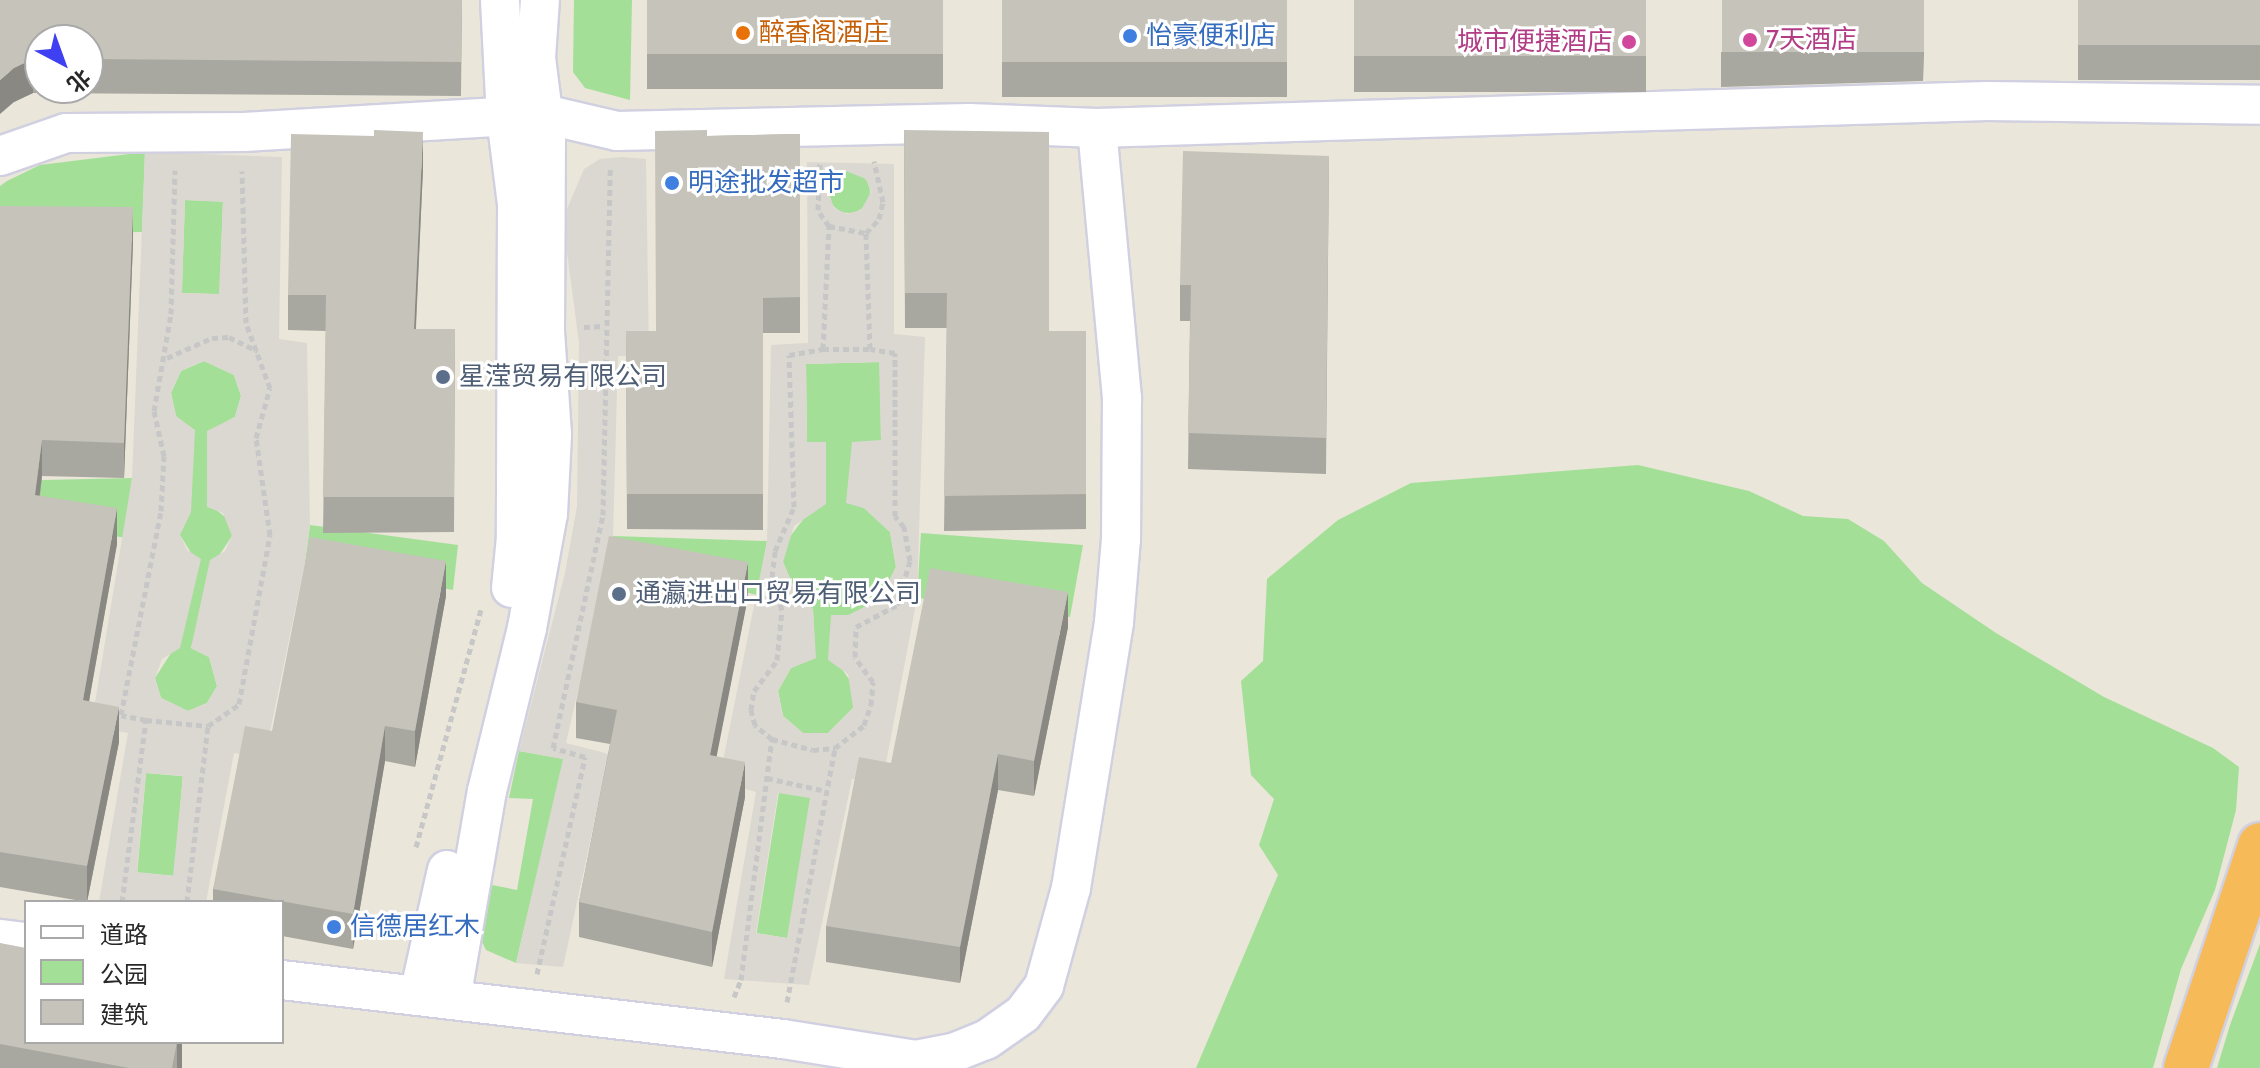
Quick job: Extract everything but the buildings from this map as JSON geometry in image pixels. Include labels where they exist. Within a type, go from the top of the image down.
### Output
[{"type":"highway","points":[[2186,1068],[2260,845]]},
{"type":"lane","points":[[435,997],[513,573],[517,204],[506,117],[500,0]]},
{"type":"lane","points":[[435,997],[527,628],[548,514],[552,434],[544,114],[536,58],[540,0]]},
{"type":"lane","points":[[0,156],[66,133],[175,129],[244,132],[544,114],[617,131],[816,126],[1097,128],[1988,101],[2260,105]]},
{"type":"lane","points":[[284,980],[435,997],[534,992],[730,1033],[916,1060],[953,1053],[1023,1014],[1044,986],[1071,888],[1094,764],[1121,539],[1122,398],[1097,128]]},
{"type":"lane","points":[[0,939],[24,942]]},
{"type":"path","points":[[816,126],[822,175],[818,210],[829,226],[823,349]]},
{"type":"path","points":[[870,349],[866,233],[879,219],[883,202],[875,174],[875,126]]},
{"type":"path","points":[[175,129],[167,358],[154,411],[164,456],[161,511],[121,715],[208,726],[239,704],[270,535],[256,438],[270,388],[259,351],[246,323],[244,132]]},
{"type":"path","points":[[534,992],[585,757],[553,748],[603,515],[603,326],[612,158]]},
{"type":"path","points":[[829,226],[866,233]]},
{"type":"path","points":[[167,358],[212,338],[229,337],[259,351]]},
{"type":"path","points":[[823,349],[870,349],[895,353],[895,516],[904,527],[910,561],[897,605],[856,627],[855,657],[873,682],[871,705],[864,725],[835,748],[813,750],[772,739],[755,725],[751,710],[754,691],[777,660],[782,610],[775,597],[773,564],[794,507],[789,355],[823,349]]},
{"type":"path","points":[[412,861],[482,603]]},
{"type":"path","points":[[122,900],[146,720]]},
{"type":"path","points":[[187,900],[208,726]]},
{"type":"path","points":[[730,1033],[734,993],[741,980],[772,739]]},
{"type":"path","points":[[783,1039],[788,997],[835,748]]},
{"type":"path","points":[[767,778],[826,791]]},
{"type":"path","points":[[522,973],[534,992]]},
{"type":"path","points":[[534,992],[552,976]]},
{"type":"path","points":[[719,992],[748,994]]},
{"type":"path","points":[[775,996],[804,999]]},
{"type":"green space","points":[[574,0],[632,0],[630,100],[585,88],[573,72]]},
{"type":"green space","points":[[145,152],[142,232],[0,234],[0,186],[7,181],[40,165]]},
{"type":"green space","points":[[849,171],[864,177],[870,192],[864,207],[849,213],[834,207],[828,192],[834,177]]},
{"type":"green space","points":[[185,200],[223,201],[220,294],[182,293]]},
{"type":"green space","points":[[204,361],[234,375],[241,396],[235,417],[207,432],[215,509],[229,520],[232,536],[218,557],[191,648],[209,657],[217,686],[207,703],[188,711],[161,698],[155,678],[171,653],[193,556],[180,535],[184,425],[176,416],[171,393],[181,371]]},
{"type":"green space","points":[[880,362],[881,441],[846,502],[864,508],[890,532],[896,567],[880,599],[849,615],[831,615],[839,665],[853,685],[853,708],[828,733],[803,733],[783,716],[778,691],[791,668],[815,658],[813,609],[798,597],[783,562],[785,543],[809,512],[826,442],[807,443],[806,364]]},
{"type":"green space","points":[[1638,465],[1749,491],[1803,516],[1848,519],[1884,541],[1922,583],[1996,633],[2104,697],[2213,748],[2239,767],[2236,810],[2215,890],[2181,969],[2153,1068],[1196,1068],[1278,875],[1259,845],[1274,799],[1251,775],[1241,681],[1263,661],[1267,579],[1338,520],[1411,483]]},
{"type":"green space","points":[[132,478],[125,538],[0,513],[0,481]]},
{"type":"green space","points":[[310,525],[458,545],[453,590],[305,562]]},
{"type":"green space","points":[[921,533],[1083,545],[1070,617],[917,598]]},
{"type":"green space","points":[[613,536],[767,541],[757,595],[606,558]]},
{"type":"green space","points":[[519,751],[564,759],[516,963],[486,950],[480,938],[492,885],[517,890],[533,799],[509,798]]},
{"type":"green space","points":[[146,773],[183,776],[174,876],[137,873]]},
{"type":"green space","points":[[779,792],[811,797],[788,938],[757,933]]},
{"type":"green space","points":[[2260,944],[2260,1068],[2217,1068],[2230,1025]]},
{"type":"shaded area","points":[[145,152],[282,157],[279,339],[307,343],[310,525],[265,756],[234,753],[206,900],[99,900],[128,733],[91,727],[132,478]],"holes":[[[185,200],[223,202],[219,294],[182,293]],[[204,361],[234,375],[241,396],[235,417],[207,431],[207,507],[223,513],[232,536],[225,551],[210,560],[191,648],[209,657],[217,686],[207,703],[188,711],[161,698],[155,678],[162,659],[180,648],[201,559],[187,550],[180,535],[191,512],[195,430],[176,416],[171,393],[181,371]],[[146,773],[183,776],[173,876],[137,872]]]},
{"type":"shaded area","points":[[600,159],[646,159],[649,355],[618,356],[613,536],[566,743],[609,754],[563,967],[516,963],[563,759],[519,751],[565,573],[577,506],[579,343],[565,237],[567,209],[584,169]]},
{"type":"shaded area","points":[[807,162],[894,164],[894,334],[925,337],[917,598],[883,779],[852,779],[809,985],[724,979],[756,792],[719,781],[767,541],[771,345],[808,343]],"holes":[[[846,171],[866,179],[871,192],[861,210],[847,214],[834,208],[828,190],[834,177]],[[879,362],[881,440],[852,442],[846,503],[864,508],[890,532],[896,567],[880,599],[849,615],[831,615],[828,660],[848,674],[853,708],[828,733],[803,733],[783,716],[778,691],[791,668],[816,658],[813,609],[798,597],[783,562],[794,526],[826,504],[826,442],[807,442],[806,364]],[[778,793],[810,798],[787,938],[756,933]]]},
{"type":"place","name":"醉香阁酒庄","points":[[743,33]]},
{"type":"place","name":"怡豪便利店","points":[[1130,36]]},
{"type":"place","name":"7天酒店","points":[[1750,40]]},
{"type":"place","name":"城市便捷酒店","points":[[1629,42]]},
{"type":"place","name":"明途批发超市","points":[[672,183]]},
{"type":"place","name":"星滢贸易有限公司","points":[[443,377]]},
{"type":"place","name":"通瀛进出口贸易有限公司","points":[[619,594]]},
{"type":"place","name":"信德居红木","points":[[334,927]]}]
